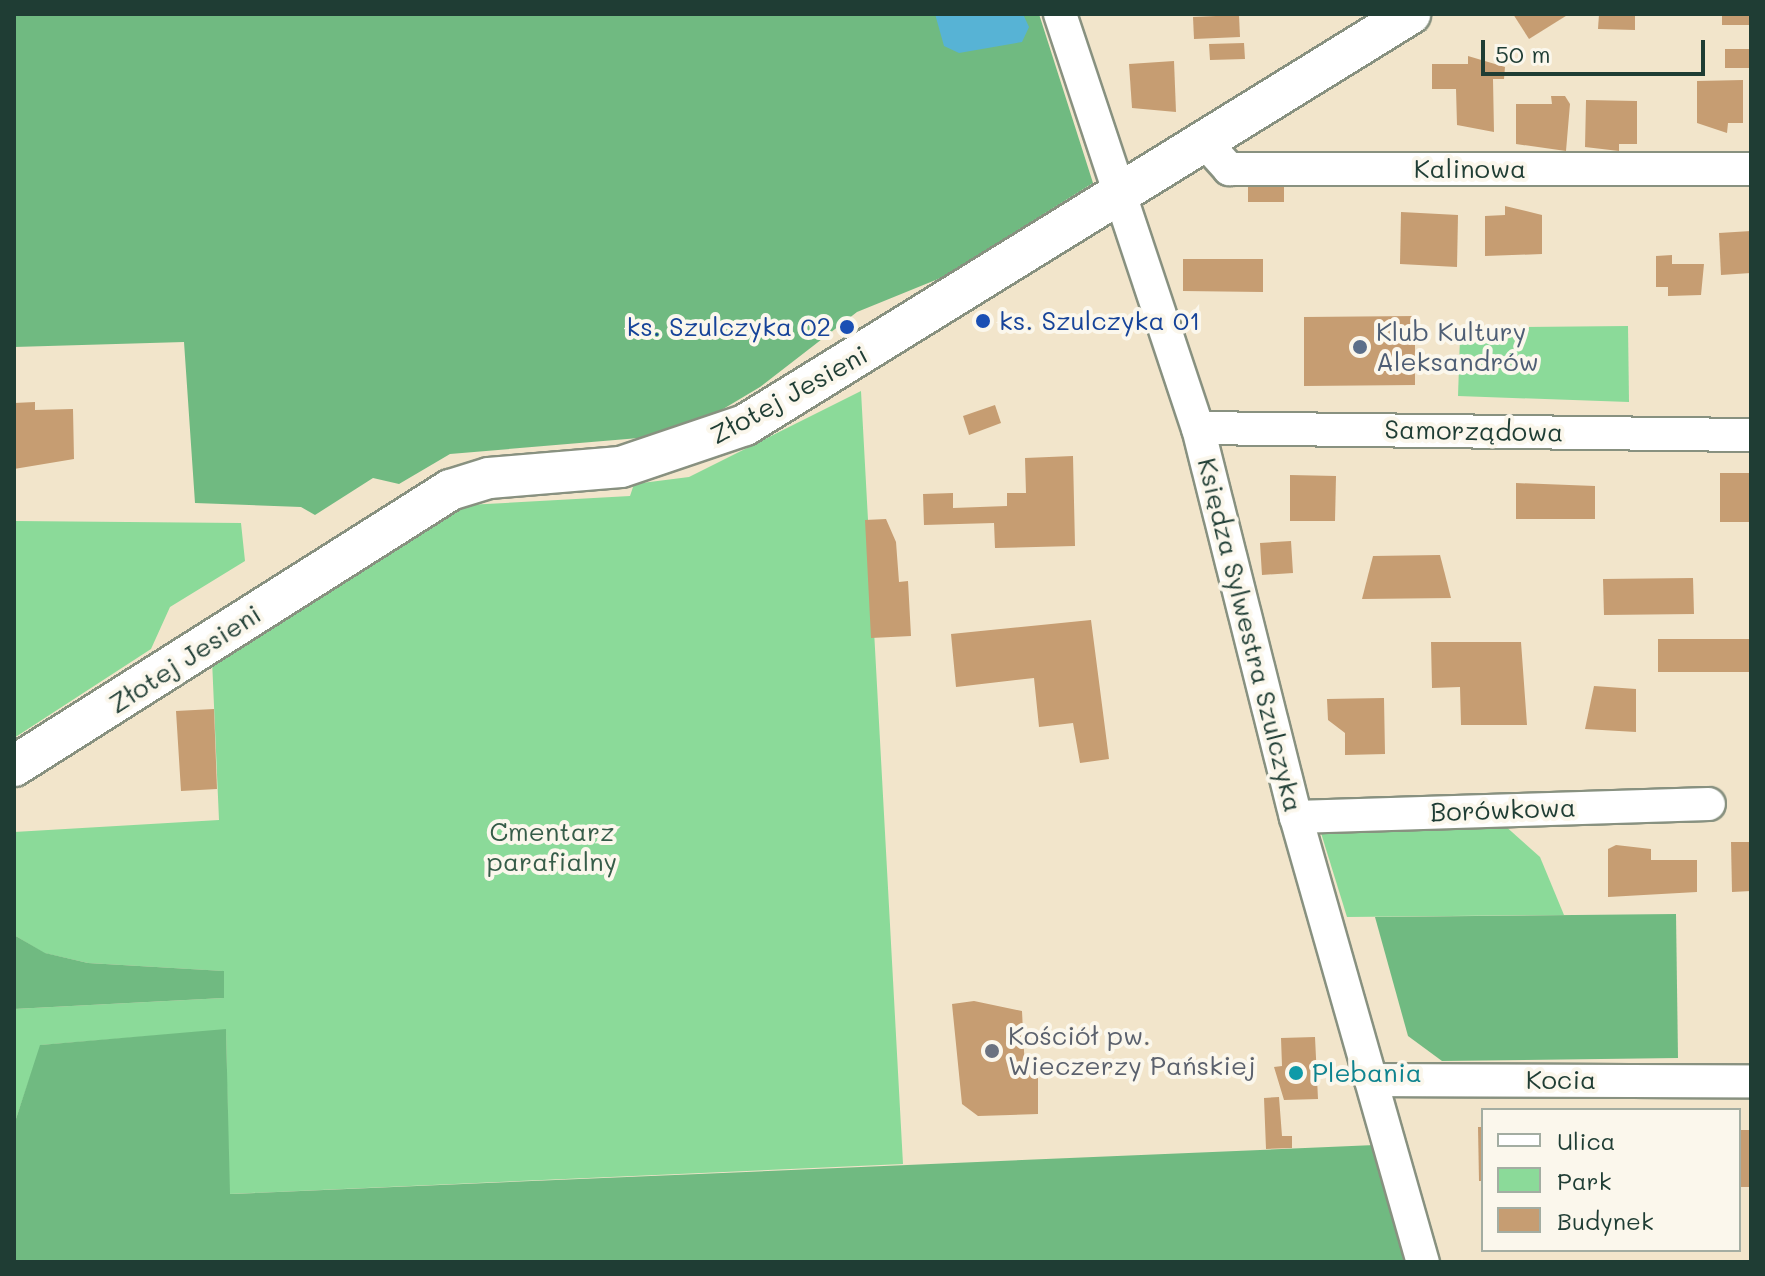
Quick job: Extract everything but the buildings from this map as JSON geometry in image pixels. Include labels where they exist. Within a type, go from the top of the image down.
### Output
[{"type":"street","name":"Księdza Sylwestra Szulczyka","points":[[1060,14],[1121,192],[1132,248],[1198,428],[1296,817],[1423,1262]]},
{"type":"street","name":"Złotej Jesieni","points":[[14,766],[450,490],[489,478],[621,467],[733,430],[1410,14]]},
{"type":"street","name":"Kalinowa","points":[[1204,141],[1229,169],[1751,169]]},
{"type":"street","name":"Samorządowa","points":[[1198,428],[1751,435]]},
{"type":"street","name":"Borówkowa","points":[[1296,817],[1709,804]]},
{"type":"street","name":"Kocia","points":[[1371,1080],[1751,1081]]},
{"type":"green space","points":[[14,14],[1039,14],[1093,183],[943,277],[857,312],[760,387],[698,424],[639,438],[450,454],[399,484],[373,478],[315,515],[301,507],[195,503],[184,342],[14,347]]},
{"type":"green space","points":[[1628,326],[1629,402],[1458,396],[1460,337],[1520,327]]},
{"type":"green space","name":"Cmentarz parafialny","points":[[861,391],[903,1164],[229,1194],[226,1030],[41,1045],[14,1125],[14,1009],[224,998],[223,971],[88,963],[44,953],[14,935],[14,832],[219,820],[212,660],[467,505],[630,496],[634,484],[689,477]]},
{"type":"green space","points":[[14,521],[241,523],[245,561],[170,607],[151,649],[14,738]]},
{"type":"green space","points":[[1503,824],[1540,857],[1564,915],[1347,917],[1321,833]]},
{"type":"green space","points":[[1676,914],[1678,1058],[1442,1061],[1408,1036],[1375,917]]},
{"type":"green space","points":[[14,935],[45,953],[88,963],[224,971],[224,998],[14,1009]]},
{"type":"green space","points":[[226,1029],[230,1194],[1375,1145],[1405,1262],[14,1262],[14,1125],[40,1045]]},
{"type":"water","points":[[935,14],[1023,14],[1029,27],[1022,42],[959,53],[944,46]]},
{"type":"place","name":"ks. Szulczyka 01","points":[[983,321]]},
{"type":"place","name":"ks. Szulczyka 02","points":[[847,327]]},
{"type":"place","name":"Klub Kultury Aleksandrów","points":[[1360,347]]},
{"type":"place","name":"Kościół pw. Wieczerzy Pańskiej","points":[[992,1051]]},
{"type":"place","name":"Plebania","points":[[1296,1073]]}]
